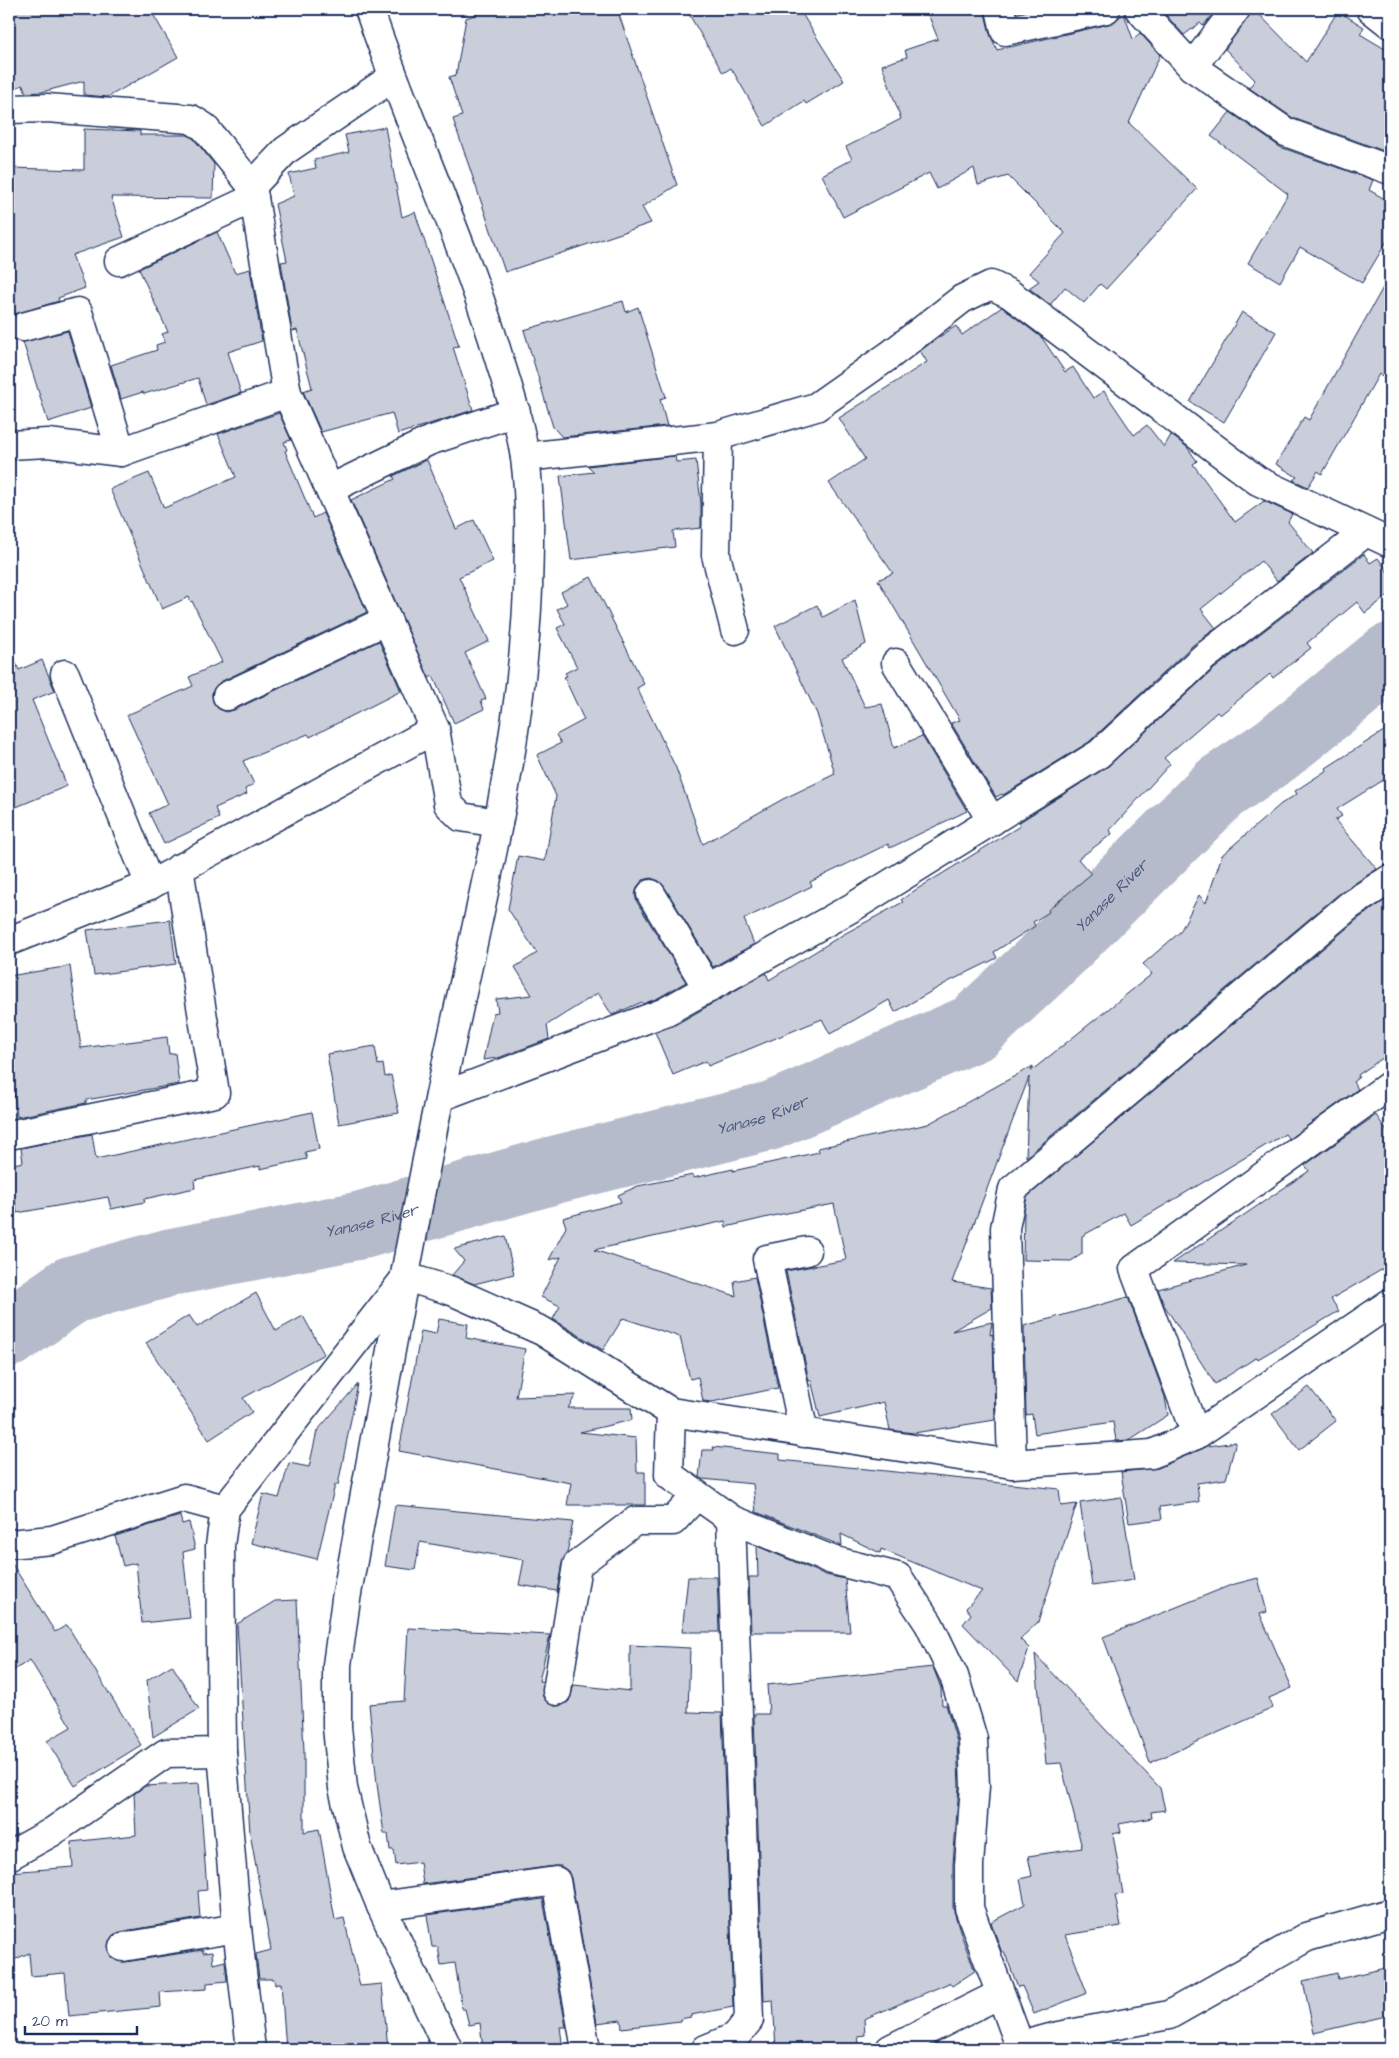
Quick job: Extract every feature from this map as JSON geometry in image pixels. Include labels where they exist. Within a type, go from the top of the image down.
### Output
[{"type":"street","points":[[369,9],[393,77],[480,298],[516,412],[524,457],[530,518],[526,628],[518,706],[498,823],[438,1105],[406,1273],[346,1599],[337,1665],[337,1727],[343,1788],[357,1847],[381,1906],[448,2049]]},
{"type":"street","points":[[1000,9],[1005,30],[1106,9]]},
{"type":"street","points":[[1139,9],[1192,67],[1286,132],[1390,170]]},
{"type":"street","points":[[1192,67],[1236,9]]},
{"type":"street","points":[[1371,9],[1390,24]]},
{"type":"street","points":[[119,261],[253,192],[286,150],[393,77]]},
{"type":"street","points":[[9,109],[47,108],[191,119],[204,127],[253,192],[287,393],[435,729],[448,804],[461,817],[498,823]]},
{"type":"street","points":[[524,457],[718,436],[816,407],[890,355],[962,299],[991,285],[1010,294],[1258,481],[1378,538]]},
{"type":"street","points":[[23,327],[78,312],[121,452]]},
{"type":"street","points":[[9,446],[48,443],[121,452],[287,393]]},
{"type":"street","points":[[330,489],[429,441],[516,412]]},
{"type":"street","points":[[718,436],[716,555],[735,630]]},
{"type":"street","points":[[438,1105],[665,1012],[853,907],[1099,754],[1204,657],[1378,538]]},
{"type":"street","points":[[226,696],[388,620]]},
{"type":"street","points":[[896,663],[992,821]]},
{"type":"street","points":[[65,674],[150,885]]},
{"type":"street","points":[[9,941],[150,885],[435,729]]},
{"type":"street","points":[[9,1135],[215,1093],[179,868]]},
{"type":"street","points":[[1012,1464],[1005,1228],[1013,1189],[1350,905],[1390,878]]},
{"type":"street","points":[[651,894],[708,988]]},
{"type":"street","points":[[1196,1435],[1134,1268],[1390,1085]]},
{"type":"street","points":[[804,1433],[767,1259],[807,1250]]},
{"type":"street","points":[[406,1273],[542,1331],[671,1412],[1012,1464],[1152,1454],[1196,1435],[1390,1303]]},
{"type":"street","points":[[252,2049],[237,1928],[222,1752],[220,1546],[225,1510],[406,1273]]},
{"type":"street","points":[[671,1412],[669,1475],[731,1519],[832,1560],[898,1577],[929,1624],[954,1676],[973,1739],[975,1786],[969,1865],[969,1908],[1020,2048],[1054,2036],[1169,2016],[1307,1937],[1390,1913]]},
{"type":"street","points":[[557,1691],[577,1565],[635,1521],[673,1521],[697,1494]]},
{"type":"street","points":[[9,1544],[52,1540],[184,1498],[225,1510]]},
{"type":"street","points":[[706,2049],[735,2037],[749,2020],[731,1519]]},
{"type":"street","points":[[9,1856],[52,1832],[166,1754],[222,1752]]},
{"type":"street","points":[[381,1906],[556,1881],[586,2049]]},
{"type":"street","points":[[123,1947],[237,1928]]},
{"type":"street","points":[[890,2049],[1000,1994]]},
{"type":"building","points":[[9,9],[150,9],[178,57],[108,97],[84,95],[84,81],[42,92],[26,93],[23,85],[15,88],[9,65]]},
{"type":"building","points":[[492,9],[617,9],[677,185],[642,207],[651,223],[505,272],[453,119],[462,116],[449,77],[456,75],[466,18]]},
{"type":"building","points":[[686,9],[799,9],[844,81],[806,104],[804,101],[765,126],[731,68],[723,73]]},
{"type":"building","points":[[926,9],[984,9],[990,34],[997,50],[1109,24],[1124,14],[1133,39],[1140,33],[1160,55],[1129,123],[1197,189],[1106,289],[1100,284],[1084,303],[1065,287],[1050,305],[1029,288],[1039,281],[1029,273],[1065,233],[1008,176],[978,185],[974,168],[937,189],[929,173],[843,217],[822,175],[852,159],[846,147],[901,119],[882,65],[907,57],[905,50],[938,39]]},
{"type":"building","points":[[1171,9],[1217,9],[1203,26],[1200,23],[1184,35],[1165,14]]},
{"type":"building","points":[[1251,9],[1254,9],[1306,62],[1338,11],[1364,27],[1360,34],[1390,52],[1390,136],[1384,151],[1293,118],[1249,88],[1255,80],[1225,49],[1248,18]]},
{"type":"building","points":[[1230,112],[1280,147],[1373,180],[1369,190],[1390,202],[1390,236],[1362,283],[1300,247],[1280,282],[1248,263],[1288,194],[1211,136]]},
{"type":"building","points":[[385,127],[402,217],[415,212],[459,346],[453,347],[473,410],[398,434],[392,413],[321,432],[303,391],[312,388],[297,330],[292,331],[281,262],[287,261],[275,204],[294,196],[289,174],[316,168],[314,160],[349,152],[345,135]]},
{"type":"building","points":[[84,129],[140,131],[140,135],[188,135],[194,139],[214,164],[213,198],[111,197],[124,237],[72,255],[85,288],[58,298],[59,301],[15,314],[9,295],[9,168],[84,170]]},
{"type":"building","points":[[217,232],[235,273],[250,269],[262,341],[228,352],[241,393],[206,405],[198,378],[121,399],[111,365],[157,350],[156,345],[165,342],[162,334],[168,332],[139,269]]},
{"type":"building","points":[[1390,275],[1390,380],[1379,374],[1322,474],[1318,471],[1308,487],[1293,480],[1297,477],[1276,464],[1304,417],[1309,420]]},
{"type":"building","points":[[623,301],[626,312],[638,307],[666,397],[660,399],[667,426],[562,437],[553,427],[524,330]]},
{"type":"building","points":[[1002,307],[1042,338],[1065,372],[1073,367],[1093,398],[1104,391],[1134,435],[1147,425],[1164,447],[1171,435],[1187,447],[1197,461],[1193,464],[1235,522],[1264,501],[1292,514],[1288,522],[1313,553],[1277,581],[1261,561],[1201,609],[1216,628],[1193,645],[1089,742],[1003,795],[996,797],[951,723],[960,720],[878,580],[893,573],[829,483],[865,459],[839,418],[927,362],[920,351],[933,341],[956,326],[962,335]]},
{"type":"building","points":[[1242,312],[1276,332],[1224,422],[1190,402]]},
{"type":"building","points":[[68,331],[91,408],[48,422],[23,342]]},
{"type":"building","points":[[279,413],[291,440],[284,442],[287,450],[285,451],[313,518],[323,513],[367,612],[220,682],[214,688],[212,694],[213,702],[219,709],[226,712],[234,710],[379,641],[401,691],[310,737],[308,734],[243,761],[254,784],[245,789],[247,794],[215,808],[219,818],[164,844],[149,813],[168,804],[127,715],[193,686],[189,677],[222,662],[189,597],[162,609],[110,489],[149,473],[164,508],[236,477],[218,434]]},
{"type":"building","points":[[675,456],[676,462],[696,460],[701,503],[701,528],[673,531],[675,547],[571,560],[560,476],[594,472],[588,466]]},
{"type":"building","points":[[427,460],[456,529],[474,520],[493,561],[459,577],[489,641],[465,653],[486,699],[481,701],[484,709],[454,723],[433,676],[429,678],[351,500],[395,479],[393,476]]},
{"type":"building","points":[[1364,554],[1370,563],[1378,558],[1390,575],[1390,594],[1365,613],[1357,602],[1307,643],[1311,648],[1273,678],[1270,674],[1220,715],[1217,712],[1164,758],[1170,764],[1110,830],[1112,834],[1078,859],[1091,874],[1048,910],[1049,912],[1033,922],[1035,926],[994,952],[997,958],[948,982],[895,1012],[889,1000],[830,1034],[822,1019],[708,1066],[706,1061],[673,1075],[655,1032],[673,1026],[766,973],[769,980],[844,934],[903,902],[901,900],[914,891],[1020,826],[1018,823],[1107,767],[1214,669]]},
{"type":"building","points":[[591,577],[644,684],[637,688],[676,768],[703,844],[783,799],[835,774],[817,714],[775,626],[817,605],[823,617],[855,600],[866,644],[842,658],[865,707],[882,704],[894,748],[922,736],[967,811],[890,848],[888,844],[810,882],[812,886],[744,919],[754,944],[713,967],[664,886],[659,881],[651,878],[643,880],[637,887],[635,895],[637,902],[686,982],[658,998],[643,1004],[642,1002],[612,1015],[598,993],[547,1025],[549,1039],[498,1058],[483,1060],[493,1013],[498,1012],[496,999],[532,995],[515,967],[537,953],[508,909],[518,856],[545,861],[556,796],[537,755],[561,743],[556,735],[584,720],[564,677],[567,676],[565,673],[577,667],[557,628],[565,624],[557,609],[567,604],[561,592]]},
{"type":"building","points":[[9,647],[19,670],[42,660],[55,691],[32,700],[67,786],[9,810]]},
{"type":"building","points":[[1390,727],[1390,776],[1337,809],[1342,816],[1335,820],[1377,869],[1340,893],[1026,1157],[1029,1077],[952,1282],[991,1288],[992,1308],[952,1331],[992,1322],[990,1335],[993,1334],[995,1420],[914,1433],[890,1430],[884,1402],[820,1417],[811,1380],[809,1381],[786,1271],[846,1260],[834,1204],[726,1227],[725,1221],[594,1250],[736,1296],[734,1281],[755,1277],[778,1388],[712,1402],[703,1401],[698,1377],[690,1379],[680,1337],[623,1318],[603,1350],[553,1319],[560,1306],[541,1297],[561,1257],[549,1260],[566,1227],[563,1218],[621,1202],[618,1195],[638,1186],[693,1175],[693,1178],[733,1169],[733,1171],[819,1152],[818,1148],[928,1124],[1033,1066],[1031,1071],[1152,974],[1143,964],[1180,932],[1199,895],[1206,903],[1222,855],[1281,804],[1297,794],[1295,791],[1327,770],[1326,768]]},
{"type":"building","points":[[1390,897],[1390,1053],[1358,1075],[1359,1077],[1353,1082],[1358,1089],[1289,1139],[1285,1134],[1131,1225],[1124,1213],[1082,1236],[1082,1254],[1071,1261],[1023,1260],[1024,1211],[1027,1197],[1359,918]]},
{"type":"building","points":[[170,920],[176,964],[94,975],[87,930]]},
{"type":"building","points":[[70,966],[81,1048],[167,1037],[169,1054],[175,1053],[179,1084],[86,1100],[86,1103],[17,1117],[9,1054],[9,976]]},
{"type":"building","points":[[375,1046],[378,1065],[383,1064],[385,1077],[391,1075],[399,1113],[339,1124],[327,1054]]},
{"type":"building","points":[[312,1112],[319,1149],[305,1152],[307,1159],[260,1169],[260,1166],[194,1180],[195,1188],[144,1199],[145,1202],[111,1209],[108,1197],[17,1213],[9,1165],[23,1162],[21,1148],[92,1134],[96,1159]]},
{"type":"building","points":[[1376,1115],[1390,1136],[1390,1265],[1331,1299],[1339,1311],[1258,1359],[1257,1357],[1215,1384],[1164,1305],[1158,1289],[1246,1265],[1173,1263],[1309,1171],[1305,1165]]},
{"type":"building","points":[[505,1236],[514,1274],[474,1284],[452,1275],[464,1261],[454,1249]]},
{"type":"building","points":[[256,1293],[276,1331],[303,1316],[324,1354],[243,1398],[252,1412],[209,1440],[146,1343],[189,1315],[197,1327]]},
{"type":"building","points":[[1128,1297],[1165,1397],[1168,1415],[1129,1440],[1116,1441],[1113,1422],[1035,1434],[1032,1414],[1026,1415],[1024,1326]]},
{"type":"building","points":[[439,1319],[468,1324],[466,1338],[525,1349],[516,1397],[576,1395],[568,1408],[631,1408],[632,1420],[580,1432],[636,1438],[637,1472],[645,1472],[645,1505],[567,1505],[571,1483],[399,1451],[421,1331],[436,1334]]},
{"type":"building","points":[[358,1384],[338,1485],[335,1485],[317,1559],[251,1543],[263,1494],[279,1498],[289,1463],[309,1467],[317,1431]]},
{"type":"building","points":[[1309,1387],[1336,1421],[1299,1450],[1272,1414]]},
{"type":"building","points":[[1236,1442],[1226,1479],[1197,1483],[1199,1502],[1160,1507],[1162,1519],[1129,1523],[1121,1472],[1158,1468],[1208,1446]]},
{"type":"building","points":[[713,1447],[780,1454],[780,1460],[1059,1489],[1061,1506],[1077,1504],[1038,1622],[1020,1639],[1029,1648],[1018,1681],[963,1624],[971,1614],[966,1608],[982,1591],[881,1549],[880,1553],[841,1534],[842,1546],[756,1512],[753,1484],[702,1479],[699,1477],[702,1450],[714,1450]]},
{"type":"building","points":[[1121,1497],[1134,1580],[1092,1586],[1080,1503]]},
{"type":"building","points":[[395,1505],[573,1522],[557,1591],[519,1585],[524,1560],[420,1542],[415,1570],[385,1566]]},
{"type":"building","points":[[180,1516],[182,1524],[189,1522],[195,1549],[183,1552],[190,1618],[142,1623],[136,1563],[123,1566],[115,1536]]},
{"type":"building","points":[[757,1546],[826,1575],[845,1579],[850,1632],[751,1632],[749,1577],[758,1577]]},
{"type":"building","points":[[9,1559],[55,1632],[67,1625],[141,1745],[75,1786],[47,1741],[71,1727],[30,1660],[9,1673]]},
{"type":"building","points":[[688,1577],[717,1577],[719,1632],[682,1632]]},
{"type":"building","points":[[1258,1578],[1267,1612],[1260,1614],[1292,1688],[1269,1698],[1273,1708],[1150,1763],[1103,1637],[1231,1585]]},
{"type":"building","points":[[297,1600],[304,1751],[304,1832],[319,1829],[335,1920],[344,1918],[360,1986],[382,1984],[388,2049],[286,2049],[281,1983],[275,1985],[274,1979],[259,1979],[256,1954],[271,1950],[250,1833],[237,1624],[275,1601]]},
{"type":"building","points":[[408,1628],[550,1635],[539,1681],[543,1682],[543,1697],[548,1703],[555,1706],[563,1705],[569,1701],[574,1685],[630,1691],[630,1645],[690,1648],[688,1712],[722,1713],[733,2007],[691,2015],[691,2017],[680,2019],[680,2021],[622,2028],[621,2020],[597,2023],[571,1878],[568,1871],[561,1866],[554,1866],[423,1884],[420,1862],[396,1865],[394,1850],[390,1850],[388,1834],[384,1834],[369,1704],[404,1701]]},
{"type":"building","points":[[1035,1654],[1160,1788],[1165,1810],[1151,1812],[1152,1818],[1119,1824],[1121,1832],[1113,1834],[1123,1894],[1115,1895],[1121,1926],[1065,1935],[1087,1993],[1034,2014],[1022,1986],[1018,1987],[1004,1951],[1002,1953],[991,1922],[1025,1904],[1020,1879],[1032,1876],[1028,1856],[1082,1848],[1061,1763],[1046,1764]]},
{"type":"building","points":[[172,1665],[199,1709],[153,1737],[147,1680]]},
{"type":"building","points":[[933,1667],[941,1688],[942,1705],[946,1705],[957,1742],[959,1786],[953,1864],[953,1908],[975,1971],[952,1986],[949,1983],[864,2019],[865,2035],[858,2036],[859,2044],[819,2046],[819,2049],[776,2049],[773,2000],[764,2001],[754,1714],[769,1714],[767,1685]]},
{"type":"building","points":[[199,1783],[207,1890],[198,1891],[200,1918],[120,1932],[113,1935],[109,1941],[108,1949],[111,1957],[117,1961],[125,1962],[203,1950],[203,1953],[212,1952],[213,1964],[225,1961],[227,1981],[207,1983],[207,1989],[160,1992],[161,2007],[69,2016],[65,1973],[31,1976],[29,1953],[9,1962],[9,1872],[73,1867],[71,1842],[136,1835],[134,1794],[145,1786]]},
{"type":"building","points":[[543,1899],[566,2027],[560,2027],[563,2049],[483,2049],[480,2023],[469,2025],[465,2009],[462,2009],[455,1963],[441,1965],[438,1947],[432,1947],[427,1915]]},
{"type":"building","points":[[1390,1967],[1390,2015],[1314,2033],[1303,1981],[1337,1973],[1338,1979]]},
{"type":"waterway","name":"Yanase River","points":[[9,1333],[71,1290],[172,1262],[362,1225],[554,1170],[768,1117],[974,1028],[1045,962],[1220,788],[1276,750],[1390,657]]}]
